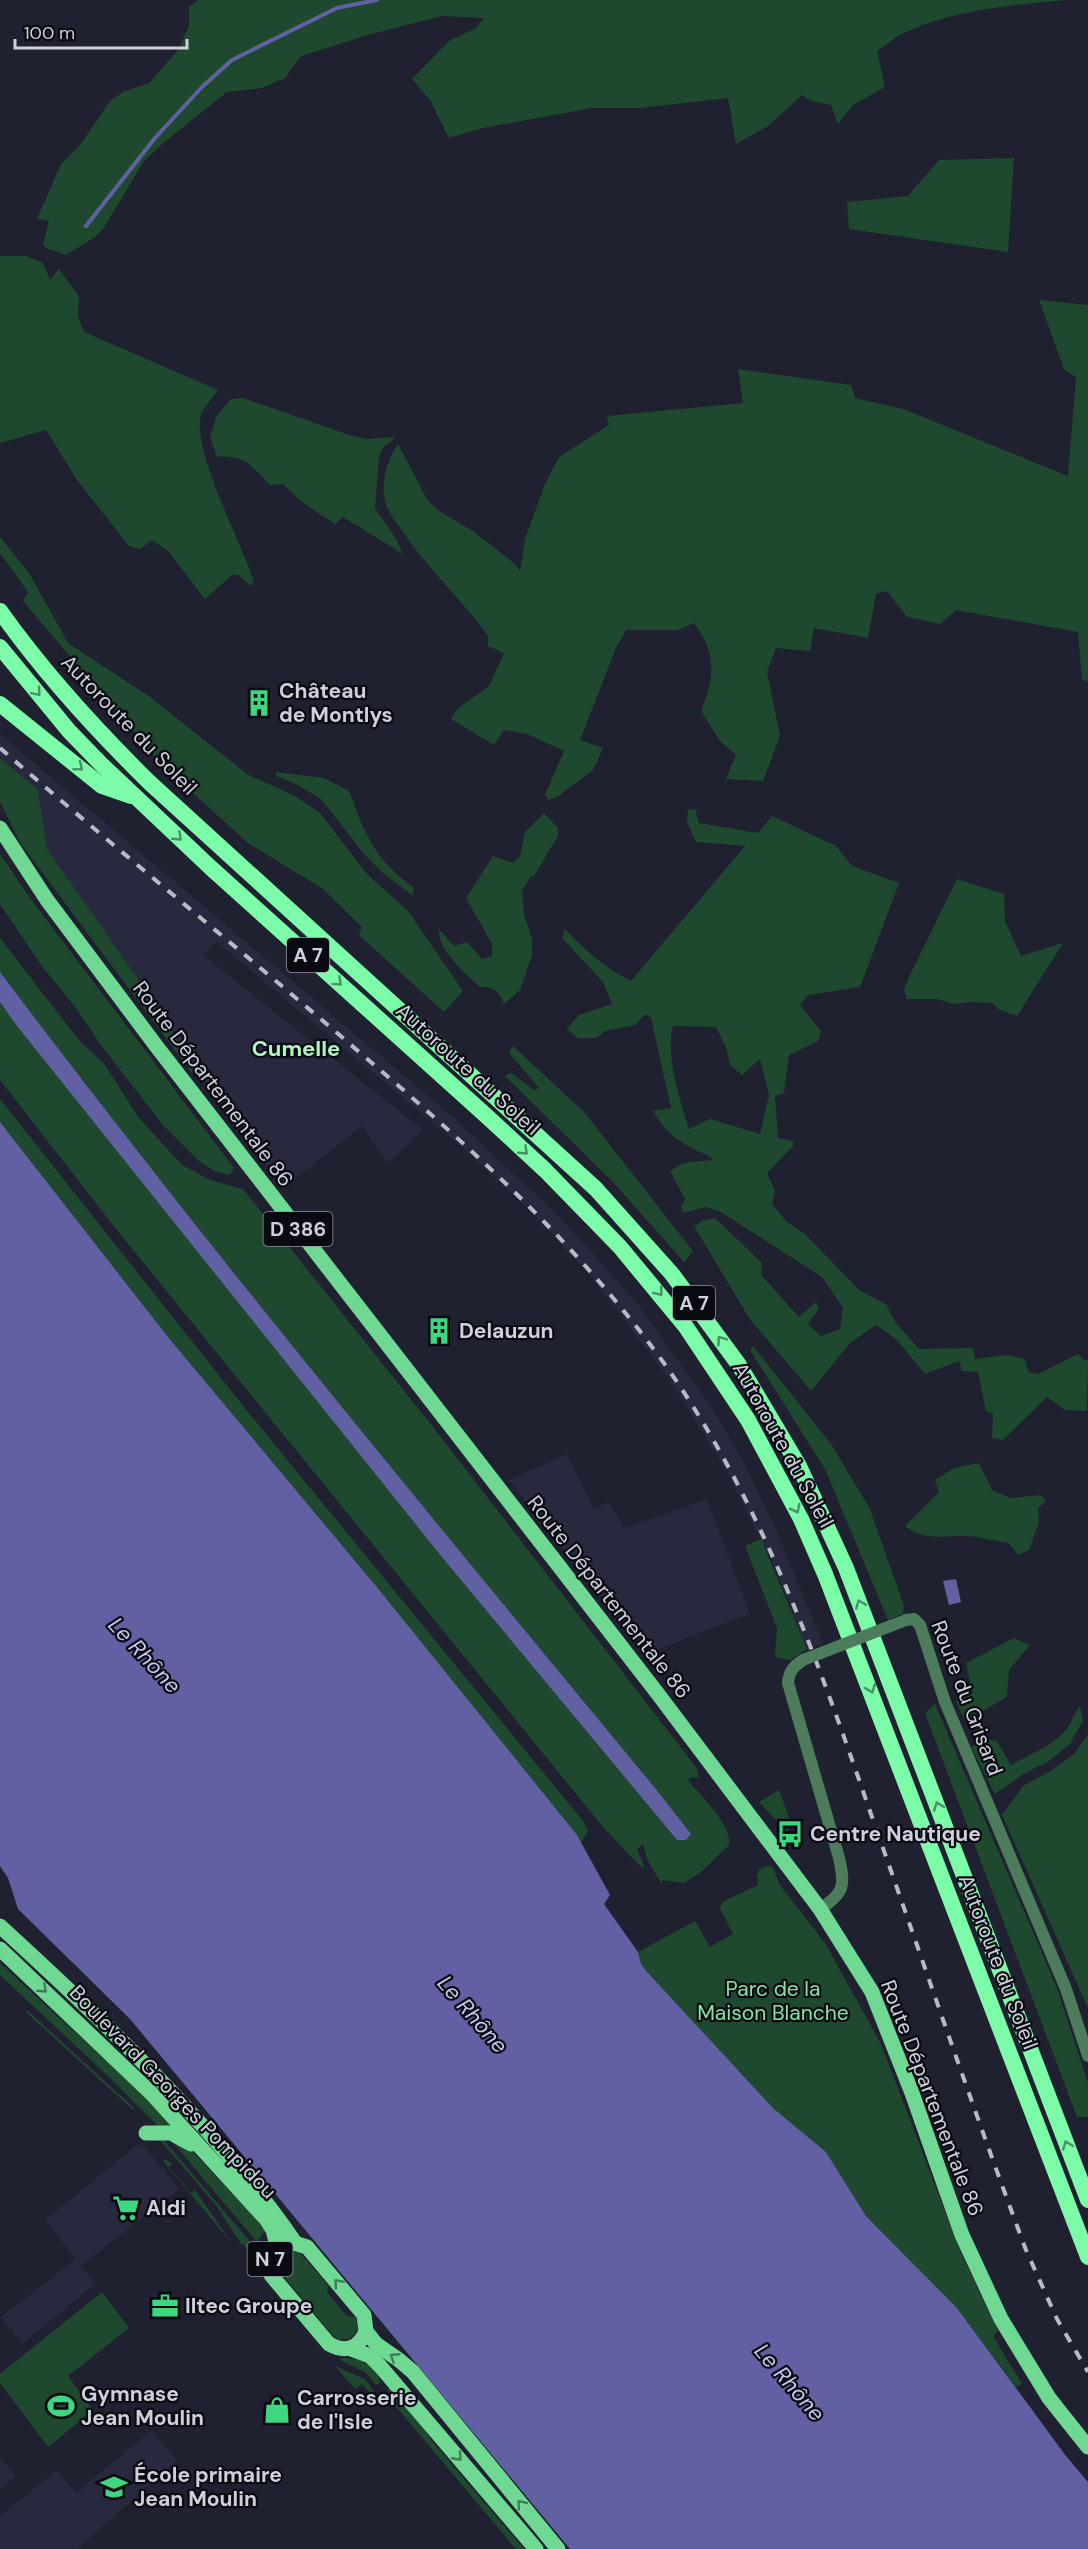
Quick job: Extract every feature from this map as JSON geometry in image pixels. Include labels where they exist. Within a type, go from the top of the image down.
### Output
[{"type":"highway","name":"Autoroute du Soleil","points":[[0,610],[43,669],[85,717],[150,783],[596,1189],[672,1274],[739,1365],[799,1466],[846,1568],[1088,2200]]},
{"type":"highway","name":"Autoroute du Soleil","points":[[0,647],[69,730],[135,797],[482,1111],[583,1208],[651,1282],[722,1378],[779,1475],[825,1574],[1088,2257]]},
{"type":"highway","points":[[0,704],[102,786],[135,797]]},
{"type":"main road","name":"Route Départementale 86","points":[[0,828],[47,900],[157,1047],[658,1694],[820,1910],[872,1992],[912,2093],[962,2235],[1001,2319],[1049,2398],[1088,2447]]},
{"type":"main road","name":"Boulevard Georges Pompidou","points":[[0,1926],[149,2068],[272,2209],[294,2241],[307,2247],[364,2315],[366,2331],[381,2348],[413,2372],[558,2549]]},
{"type":"main road","name":"Boulevard Georges Pompidou","points":[[0,1949],[151,2093],[270,2224],[277,2246]]},
{"type":"main road","points":[[146,2133],[166,2132],[184,2139],[226,2183],[236,2187]]},
{"type":"main road","name":"N 7","points":[[294,2241],[277,2246],[269,2261],[271,2275],[329,2344],[341,2349],[351,2349],[375,2360],[536,2549]]},
{"type":"main road","points":[[351,2349],[360,2343],[366,2331]]},
{"type":"street","name":"Route du Grisard","points":[[820,1910],[838,1895],[843,1880],[839,1858],[789,1691],[789,1674],[793,1667],[803,1660],[906,1620],[914,1619],[920,1625],[945,1702],[1066,1989],[1088,2056]]},
{"type":"shaded area","points":[[0,734],[454,1118],[551,1209],[590,1250],[636,1302],[712,1408],[742,1459],[775,1527],[823,1644],[807,1649],[776,1570],[727,1472],[670,1380],[589,1274],[524,1205],[457,1143],[216,941],[203,955],[423,1130],[391,1161],[385,1161],[362,1126],[283,1188],[198,1072],[143,986],[47,849],[38,790],[0,758]]},
{"type":"shaded area","points":[[567,1454],[594,1509],[609,1502],[624,1528],[707,1499],[750,1614],[683,1639],[646,1656],[509,1480]]},
{"type":"shaded area","points":[[138,2144],[143,2145],[179,2189],[81,2266],[95,2284],[22,2344],[1,2317],[76,2259],[45,2220]]},
{"type":"shaded area","name":"École primaire Jean Moulin","points":[[151,2431],[177,2460],[77,2549],[0,2549],[0,2516],[57,2470],[76,2493]]},
{"type":"shaded area","points":[[0,2457],[16,2476],[0,2489]]},
{"type":"green space","points":[[198,0],[1067,0],[1006,6],[966,13],[904,33],[877,51],[885,87],[853,105],[838,124],[831,105],[811,101],[802,95],[768,126],[736,144],[728,98],[640,108],[592,108],[483,128],[449,138],[430,100],[412,79],[449,41],[476,28],[484,18],[441,16],[301,56],[285,78],[262,88],[227,92],[144,161],[103,229],[95,237],[66,255],[46,248],[43,244],[49,221],[37,219],[61,164],[80,145],[110,101],[123,92],[149,83],[179,49],[189,25],[189,7]]},
{"type":"green space","points":[[1014,158],[1008,252],[849,229],[847,202],[908,196],[939,160]]},
{"type":"green space","points":[[0,256],[27,256],[43,263],[50,280],[59,269],[79,297],[78,316],[84,332],[218,390],[202,412],[200,427],[203,447],[209,470],[254,582],[251,586],[238,575],[232,575],[205,599],[168,551],[152,540],[140,549],[129,546],[77,480],[46,430],[0,443]]},
{"type":"green space","points":[[1039,300],[1088,305],[1088,682],[1082,679],[1078,632],[956,610],[940,624],[907,617],[887,591],[876,594],[868,638],[814,628],[810,651],[776,648],[767,672],[780,736],[763,781],[726,779],[736,755],[720,741],[701,711],[709,687],[711,666],[707,645],[694,623],[678,630],[626,630],[616,648],[580,740],[603,748],[593,770],[557,797],[548,800],[545,795],[564,751],[527,734],[504,730],[494,745],[451,719],[457,709],[489,686],[504,653],[488,646],[488,636],[480,625],[419,554],[389,512],[385,501],[384,479],[388,464],[398,444],[428,501],[439,511],[473,531],[515,564],[520,571],[525,539],[545,484],[559,457],[609,425],[607,416],[743,403],[738,369],[851,385],[855,398],[906,410],[1068,476],[1076,377],[1064,369]]},
{"type":"green space","points":[[243,398],[352,436],[366,439],[393,437],[394,439],[383,447],[379,457],[375,508],[397,540],[403,554],[343,517],[335,524],[308,506],[283,484],[270,485],[247,463],[234,457],[217,457],[210,436],[217,415],[231,399]]},
{"type":"green space","points":[[0,537],[29,573],[68,643],[150,697],[247,774],[295,796],[320,813],[367,874],[408,911],[463,991],[444,1012],[359,935],[362,927],[323,889],[248,843],[164,767],[23,601],[28,592],[0,553]]},
{"type":"green space","points":[[0,758],[38,790],[47,849],[143,986],[198,1072],[192,1073],[21,844],[0,802]]},
{"type":"green space","points":[[276,772],[324,778],[349,791],[372,845],[389,867],[414,888],[412,895],[384,874],[364,854],[321,799],[294,783],[276,776]]},
{"type":"green space","points":[[695,809],[699,823],[758,833],[772,816],[836,846],[852,866],[899,883],[860,987],[808,995],[800,1005],[821,1031],[818,1041],[789,1055],[784,1093],[775,1096],[778,1138],[793,1141],[793,1146],[767,1173],[775,1191],[772,1204],[787,1222],[805,1234],[859,1290],[886,1304],[895,1322],[919,1349],[973,1348],[975,1359],[1007,1355],[1024,1359],[1029,1372],[1038,1374],[1078,1354],[1085,1361],[1088,1359],[1087,1411],[1065,1410],[1047,1397],[1003,1440],[992,1438],[993,1414],[986,1411],[978,1372],[962,1371],[959,1361],[925,1374],[896,1339],[876,1325],[850,1343],[811,1391],[749,1318],[694,1226],[704,1220],[715,1218],[762,1263],[761,1275],[799,1317],[816,1302],[819,1308],[808,1324],[821,1336],[840,1329],[843,1308],[822,1277],[721,1212],[706,1207],[683,1213],[681,1206],[685,1199],[670,1171],[683,1163],[713,1160],[710,1156],[670,1134],[653,1111],[671,1108],[651,1018],[645,1014],[635,1025],[605,1031],[596,1038],[578,1038],[567,1029],[579,1015],[612,1004],[603,982],[563,939],[564,928],[595,957],[631,981],[745,846],[696,842],[687,822],[688,810]],"holes":[[[673,1026],[716,1027],[726,1047],[730,1065],[742,1075],[760,1059],[769,1095],[760,1134],[710,1119],[689,1129],[672,1064]]]},
{"type":"green space","points":[[544,813],[558,828],[558,836],[534,876],[531,876],[522,891],[524,915],[532,939],[532,955],[520,990],[504,1004],[495,991],[480,987],[467,976],[447,953],[439,929],[454,946],[467,942],[482,959],[492,956],[492,944],[466,898],[493,856],[513,863],[520,856],[525,832]]},
{"type":"green space","points":[[0,854],[30,898],[234,1168],[230,1175],[216,1172],[200,1162],[162,1124],[101,1045],[76,1008],[41,965],[0,904]]},
{"type":"green space","points":[[957,879],[1004,894],[1005,921],[1021,956],[1063,943],[1017,1016],[998,1009],[992,1003],[954,1004],[937,999],[907,999],[904,990],[908,979]]},
{"type":"green space","points":[[0,938],[78,1039],[105,1065],[139,1118],[182,1165],[210,1180],[243,1189],[433,1427],[696,1767],[699,1778],[691,1777],[688,1780],[721,1820],[729,1837],[729,1845],[700,1873],[683,1883],[663,1880],[661,1883],[647,1859],[643,1844],[637,1849],[643,1869],[603,1827],[116,1229],[0,1080],[0,1002],[441,1556],[677,1840],[686,1840],[97,1101],[0,972]]},
{"type":"green space","points":[[513,1046],[584,1112],[693,1251],[684,1262],[613,1182],[505,1076],[511,1073],[534,1090],[539,1088],[509,1053]]},
{"type":"green space","points":[[0,1099],[248,1412],[583,1821],[588,1831],[581,1843],[376,1586],[168,1337],[0,1122]]},
{"type":"green space","points":[[753,1346],[831,1444],[870,1509],[904,1606],[903,1614],[888,1620],[825,1469],[750,1350]]},
{"type":"green space","points":[[979,1463],[992,1490],[1010,1498],[1041,1495],[1046,1501],[1038,1508],[1039,1522],[1029,1550],[1018,1555],[1009,1543],[967,1536],[927,1536],[905,1526],[939,1492],[935,1480],[954,1468]]},
{"type":"green space","points":[[761,1539],[807,1649],[790,1660],[775,1657],[777,1628],[745,1546]]},
{"type":"green space","points":[[1014,1638],[1030,1645],[1009,1670],[1007,1697],[965,1721],[956,1701],[973,1693],[966,1663]]},
{"type":"green space","points":[[935,1704],[1057,1988],[1088,2083],[1088,2117],[1077,2117],[925,1713]]},
{"type":"green space","points":[[1080,1706],[1083,1720],[1070,1744],[1049,1761],[1023,1774],[995,1794],[971,1747],[986,1739],[997,1741],[1011,1765],[1040,1750],[1059,1736],[1067,1728]]},
{"type":"green space","points":[[1088,1734],[1088,2008],[1002,1815],[1023,1786],[1054,1769],[1075,1753]]},
{"type":"green space","points":[[779,1790],[792,1825],[786,1831],[759,1802]]},
{"type":"green space","name":"Parc de la Maison Blanche","points":[[767,1866],[773,1867],[779,1884],[825,1943],[881,2044],[961,2253],[998,2331],[993,2336],[1022,2384],[1016,2387],[957,2308],[866,2216],[826,2152],[773,2108],[641,1964],[638,1952],[695,1921],[710,1947],[733,1934],[720,1908],[722,1902],[758,1885],[757,1874],[760,1869]]},
{"type":"green space","points":[[0,1963],[182,2131],[160,2128],[0,1975]]},
{"type":"green space","points":[[27,2010],[134,2108],[133,2110],[26,2012]]},
{"type":"green space","points":[[161,2137],[252,2244],[250,2251],[240,2242],[215,2204],[160,2140]]},
{"type":"green space","points":[[170,2139],[191,2150],[266,2229],[257,2242]]},
{"type":"green space","points":[[165,2159],[172,2164],[169,2167],[191,2193],[195,2190],[231,2242],[163,2161]]},
{"type":"green space","points":[[292,2251],[300,2253],[328,2285],[327,2292],[347,2316],[355,2317],[358,2327],[350,2338],[335,2338],[280,2272],[280,2258]]},
{"type":"green space","points":[[102,2292],[129,2328],[68,2376],[93,2410],[48,2447],[0,2383],[0,2374]]},
{"type":"green space","points":[[341,2358],[360,2360],[371,2366],[380,2383],[376,2385],[365,2372],[340,2360]]},
{"type":"green space","points":[[335,2366],[365,2379],[377,2396],[375,2398],[362,2384],[355,2389]]},
{"type":"green space","points":[[390,2383],[420,2421],[431,2440],[524,2549],[516,2549],[398,2409],[387,2399]]},
{"type":"water","points":[[0,972],[241,1282],[655,1788],[691,1834],[686,1840],[677,1840],[441,1556],[17,1026],[0,1002]]},
{"type":"water","name":"Le Rhône","points":[[0,1122],[168,1337],[376,1586],[577,1835],[610,1895],[604,1904],[638,1952],[641,1964],[648,1973],[773,2108],[826,2152],[866,2216],[957,2308],[1066,2456],[1088,2482],[1088,2549],[570,2549],[130,2019],[18,1909],[8,1878],[0,1866]]},
{"type":"water","points":[[956,1579],[961,1602],[949,1605],[943,1581]]},
{"type":"waterway","points":[[86,226],[155,138],[202,87],[232,60],[337,8],[377,0]]},
{"type":"railway","points":[[0,748],[351,1045],[478,1157],[558,1236],[595,1277],[666,1366],[700,1418],[731,1472],[785,1584],[831,1700],[1026,2250],[1057,2319],[1088,2372]]},
{"type":"place","name":"Château de Montlys","points":[[259,703]]},
{"type":"place","name":"Delauzun","points":[[439,1331]]},
{"type":"place","name":"Centre Nautique","points":[[790,1834]]},
{"type":"place","name":"Aldi","points":[[126,2208]]},
{"type":"place","name":"Iltec Groupe","points":[[165,2306]]},
{"type":"place","name":"Gymnase Jean Moulin","points":[[61,2406]]},
{"type":"place","name":"Carrosserie de l'Isle","points":[[277,2410]]},
{"type":"place","name":"École primaire Jean Moulin","points":[[114,2487]]},
{"type":"district","name":"Cumelle","points":[[296,1048]]}]
